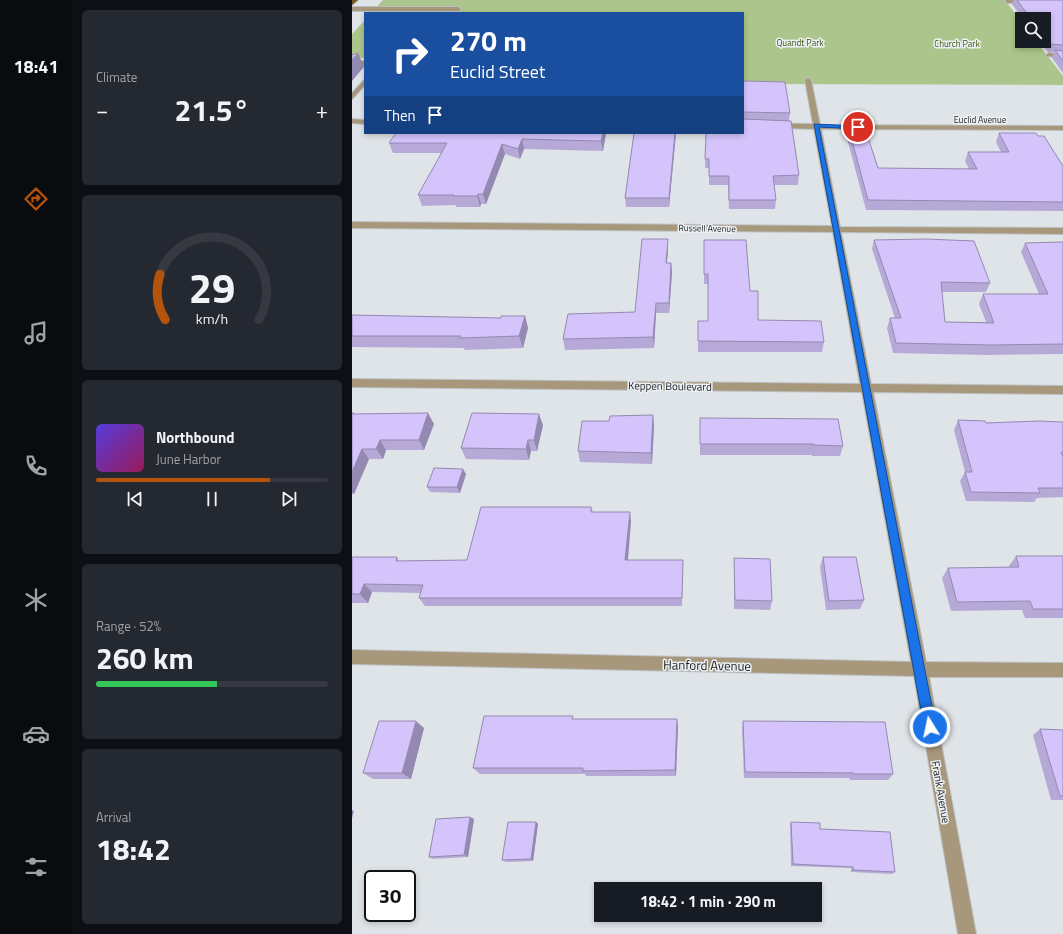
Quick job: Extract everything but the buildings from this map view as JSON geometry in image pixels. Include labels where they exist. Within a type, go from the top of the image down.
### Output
[{"type":"main road","points":[[352,3],[355,0]]},
{"type":"street","points":[[1007,1],[1063,1]]},
{"type":"street","points":[[352,9],[458,9]]},
{"type":"street","points":[[1049,56],[1063,56]]},
{"type":"street","points":[[352,63],[364,63]]},
{"type":"street","points":[[352,97],[364,81]]},
{"type":"street","name":"Frank Avenue","points":[[808,82],[865,388],[920,669],[967,934]]},
{"type":"street","points":[[352,121],[364,122]]},
{"type":"street","name":"Euclid Avenue","points":[[744,125],[1063,128]]},
{"type":"street","name":"Russell Avenue","points":[[352,224],[836,230],[1063,231]]},
{"type":"street","name":"Keppen Boulevard","points":[[352,383],[1063,390]]},
{"type":"street","name":"Hanford Avenue","points":[[352,657],[920,669],[1063,670]]},
{"type":"green space","points":[[383,0],[1005,0],[1015,14],[1015,48],[1041,48],[1063,76],[1063,85],[744,84],[744,12],[372,12]]},
{"type":"green space","points":[[364,21],[364,58],[352,58],[352,34]]},
{"type":"route","points":[[858,127],[816,126],[930,727]]},
{"type":"park label","name":"Quandt Park","points":[[800,42]]},
{"type":"park label","name":"Church Park","points":[[957,43]]}]
